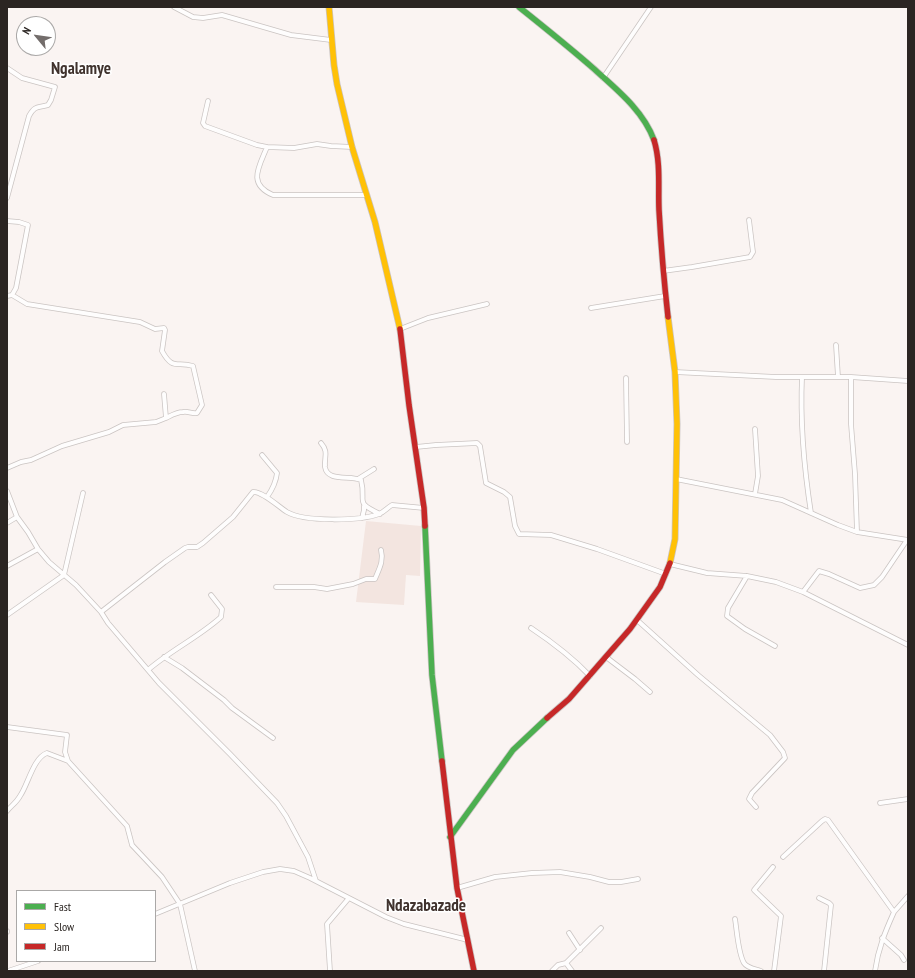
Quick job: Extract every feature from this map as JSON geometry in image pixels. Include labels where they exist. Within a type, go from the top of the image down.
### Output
[{"type":"street","points":[[174,7],[193,16],[204,18],[222,15],[291,35],[331,40]]},
{"type":"street","points":[[329,7],[331,40],[337,84],[352,147],[375,222],[400,329],[408,405],[416,447],[424,508],[432,675],[450,837],[457,888],[474,971]]},
{"type":"street","points":[[450,837],[512,750],[569,699],[637,620],[660,587],[670,564],[675,539],[677,424],[675,372],[662,271],[658,153],[647,125],[619,91],[570,48],[519,7]]},
{"type":"street","points":[[603,78],[651,7]]},
{"type":"street","points":[[7,68],[22,78],[55,87],[48,105],[38,106],[33,109],[29,116],[7,198]]},
{"type":"street","points":[[208,101],[203,122],[205,126],[256,145],[294,148],[317,144],[352,147]]},
{"type":"street","points":[[267,147],[256,177],[259,186],[264,192],[272,195],[366,195]]},
{"type":"street","points":[[662,271],[750,257],[753,252],[749,220]]},
{"type":"street","points":[[7,222],[19,222],[28,226],[16,288],[12,295]]},
{"type":"street","points":[[7,296],[12,295],[27,304],[140,322],[155,329],[164,328],[162,351],[167,360],[176,364],[188,364],[193,366],[202,405],[197,412],[193,414],[185,412],[177,413],[156,422],[123,425],[109,432],[62,446],[31,460],[21,462],[7,468]]},
{"type":"street","points":[[591,308],[665,296]]},
{"type":"street","points":[[400,329],[428,318],[487,304]]},
{"type":"street","points":[[836,345],[838,376]]},
{"type":"street","points":[[675,372],[776,377],[838,376],[908,381]]},
{"type":"street","points":[[802,377],[801,402],[804,453],[811,513]]},
{"type":"street","points":[[851,377],[851,424],[856,474],[857,532]]},
{"type":"street","points":[[626,378],[627,442]]},
{"type":"street","points":[[164,394],[166,418]]},
{"type":"street","points":[[755,429],[758,476],[755,494]]},
{"type":"street","points":[[321,443],[325,448],[326,471],[332,476],[358,479],[374,469]]},
{"type":"street","points":[[416,447],[436,444],[477,443],[480,446],[486,483],[504,492],[510,497],[515,526],[519,534],[551,534],[666,574]]},
{"type":"street","points":[[262,455],[277,473],[273,487],[266,497]]},
{"type":"street","points":[[358,479],[362,485],[362,501],[364,506],[362,518]]},
{"type":"street","points":[[676,479],[782,500],[857,532],[908,540],[882,577],[874,585],[860,588],[829,574],[818,571],[803,592]]},
{"type":"street","points":[[7,491],[17,517],[38,549],[49,562],[76,585],[101,612],[108,623],[159,683],[277,803],[286,816],[308,857],[316,881]]},
{"type":"street","points":[[101,612],[184,548],[197,547],[203,543],[233,517],[253,492],[256,491],[288,513],[300,517],[348,520],[380,514],[392,505],[424,508]]},
{"type":"street","points":[[7,615],[64,575],[84,493]]},
{"type":"street","points":[[364,506],[380,514]]},
{"type":"street","points":[[7,523],[17,517]]},
{"type":"street","points":[[7,566],[38,549]]},
{"type":"street","points":[[276,587],[314,587],[327,589],[353,584],[366,579],[375,579],[383,557],[381,550]]},
{"type":"street","points":[[670,564],[707,573],[747,576],[776,582],[803,592],[908,645]]},
{"type":"street","points":[[747,576],[728,608],[727,616],[745,629],[775,646]]},
{"type":"street","points":[[148,670],[221,617],[222,609],[211,595]]},
{"type":"street","points":[[637,620],[698,675],[770,735],[783,752],[785,758],[752,793],[749,799],[756,807]]},
{"type":"street","points":[[531,628],[554,645],[590,676]]},
{"type":"street","points":[[164,657],[182,668],[273,738]]},
{"type":"street","points":[[606,657],[650,692]]},
{"type":"street","points":[[7,726],[67,735],[66,752],[68,761]]},
{"type":"street","points":[[7,811],[20,796],[34,767],[43,754],[47,753],[68,761],[127,826],[132,845],[162,877],[180,904],[195,971]]},
{"type":"street","points":[[880,803],[908,799]]},
{"type":"street","points":[[783,857],[826,819],[894,912]]},
{"type":"street","points":[[773,867],[754,890],[781,916],[774,971]]},
{"type":"street","points":[[156,914],[230,883],[262,872],[280,870],[294,871],[398,922],[468,940]]},
{"type":"street","points":[[457,888],[495,878],[532,872],[560,872],[609,882],[621,882],[638,879]]},
{"type":"street","points":[[875,971],[882,938],[894,912],[908,896]]},
{"type":"street","points":[[330,971],[327,924],[349,898]]},
{"type":"street","points":[[819,898],[831,905],[824,971]]},
{"type":"street","points":[[735,919],[744,963],[749,967],[761,971]]},
{"type":"street","points":[[552,971],[558,965],[566,963],[602,928]]},
{"type":"street","points":[[569,933],[580,950]]},
{"type":"street","points":[[882,938],[901,955],[904,960]]},
{"type":"street","points":[[8,971],[23,969],[36,962]]},
{"type":"street","points":[[566,963],[572,971]]},
{"type":"shaded area","points":[[366,521],[421,526],[420,576],[406,575],[404,605],[356,602]]},
{"type":"traffic: fast","points":[[519,7],[575,52],[620,92],[643,119],[654,140]]},
{"type":"traffic: fast","points":[[425,526],[432,675],[442,761]]},
{"type":"traffic: fast","points":[[450,837],[513,750],[547,718]]},
{"type":"traffic: slow","points":[[329,7],[337,84],[352,147],[375,222],[400,329]]},
{"type":"traffic: slow","points":[[668,317],[675,372],[677,424],[675,539],[670,563]]},
{"type":"traffic: jam","points":[[654,140],[658,157],[660,223],[668,317]]},
{"type":"traffic: jam","points":[[400,329],[424,508],[425,526]]},
{"type":"traffic: jam","points":[[547,718],[569,699],[630,629],[660,587],[670,563]]},
{"type":"traffic: jam","points":[[442,761],[457,888],[474,971]]},
{"type":"district","name":"Ngalamye","points":[[81,69]]},
{"type":"district","name":"Ndazabazade","points":[[426,906]]}]
